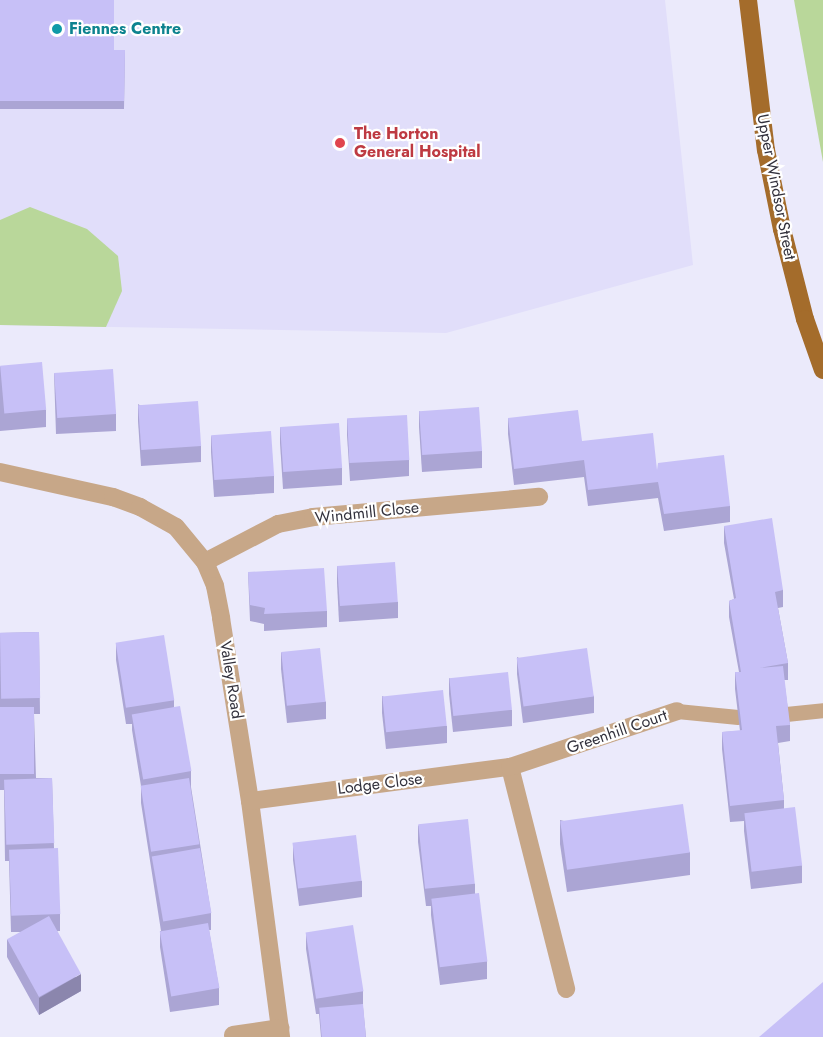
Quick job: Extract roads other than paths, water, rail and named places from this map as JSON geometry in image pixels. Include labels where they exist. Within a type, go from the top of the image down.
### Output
[{"type":"main road","name":"Upper Windsor Street","points":[[748,0],[766,150],[782,229],[805,319],[823,370]]},
{"type":"street","name":"Valley Road","points":[[0,472],[113,497],[140,507],[176,527],[204,562],[215,586],[250,801],[280,1033],[233,1035]]},
{"type":"street","name":"Windmill Close","points":[[204,562],[278,524],[313,517],[539,496]]},
{"type":"street","name":"Greenhill Court","points":[[556,753],[677,711]]},
{"type":"street","name":"Lodge Close","points":[[250,801],[510,767],[556,753]]},
{"type":"street","points":[[510,767],[566,989]]},
{"type":"lane","points":[[786,714],[823,710]]},
{"type":"lane","points":[[677,711],[738,717]]},
{"type":"place","name":"Fiennes Centre","points":[[57,29]]},
{"type":"place","name":"The Horton General Hospital","points":[[340,143]]}]
